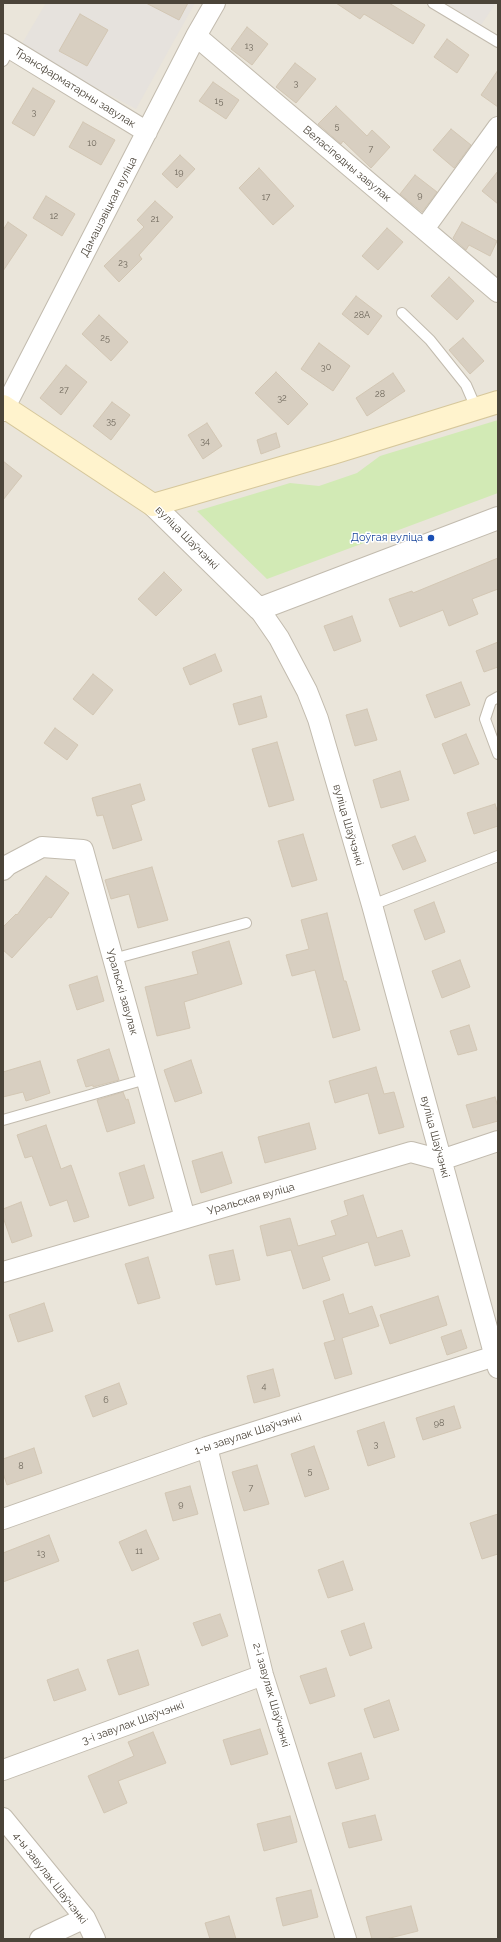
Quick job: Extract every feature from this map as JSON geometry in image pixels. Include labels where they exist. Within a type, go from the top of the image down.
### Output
[{"type":"main road","points":[[153,505],[333,453],[498,402]]},
{"type":"main road","name":"вуліца Шаўчэнкі","points":[[4,408],[153,505]]},
{"type":"street","name":"Дамашэвіцкая вуліца","points":[[4,408],[196,36],[215,3]]},
{"type":"street","name":"Веласіпедны завулак","points":[[196,36],[498,292]]},
{"type":"street","name":"Трансфарматарны завулак","points":[[5,51],[147,132]]},
{"type":"street","points":[[424,229],[498,127]]},
{"type":"street","name":"вуліца Шаўчэнкі","points":[[153,505],[259,609],[278,638],[307,691],[318,719],[372,905],[496,1362]]},
{"type":"street","points":[[259,609],[498,518]]},
{"type":"street","name":"Уральскі завулак","points":[[3,870],[8,865],[42,848],[83,850],[185,1218]]},
{"type":"street","points":[[441,1160],[498,1141]]},
{"type":"street","name":"Уральская вуліца","points":[[3,1272],[410,1152],[441,1160]]},
{"type":"street","name":"1-ы завулак Шаўчэнкі","points":[[3,1519],[207,1447],[496,1362]]},
{"type":"street","name":"2-і завулак Шаўчэнкі","points":[[207,1447],[263,1675],[346,1939]]},
{"type":"street","name":"3-і завулак Шаўчэнкі","points":[[3,1770],[263,1675]]},
{"type":"street","name":"4-ы завулак Шаўчэнкі","points":[[3,1818],[85,1918],[95,1939]]},
{"type":"street","points":[[40,1939],[85,1918]]},
{"type":"lane","points":[[433,3],[498,42]]},
{"type":"lane","points":[[402,313],[430,340],[466,385],[476,408]]},
{"type":"lane","points":[[498,698],[491,700],[485,719],[498,754]]},
{"type":"lane","points":[[372,905],[498,856]]},
{"type":"lane","points":[[113,959],[246,923]]},
{"type":"lane","points":[[3,1120],[146,1079]]},
{"type":"shaded area","points":[[3,3],[498,3],[498,1939],[3,1939]]},
{"type":"shaded area","points":[[46,3],[195,3],[136,109],[20,47]]},
{"type":"shaded area","points":[[445,3],[496,3],[481,25]]},
{"type":"green space","points":[[498,420],[498,493],[267,579],[197,511],[290,483],[319,486],[357,473],[380,456]]},
{"type":"building","points":[[146,3],[188,3],[179,20]]},
{"type":"building","points":[[336,3],[389,3],[425,25],[413,44],[364,14],[360,19]]},
{"type":"building","points":[[80,14],[108,30],[87,66],[59,51]]},
{"type":"building","points":[[247,27],[268,44],[252,65],[231,49]]},
{"type":"building","points":[[447,39],[469,55],[457,73],[434,57]]},
{"type":"building","points":[[295,63],[316,79],[296,103],[276,87]]},
{"type":"building","points":[[498,70],[498,107],[481,95]]},
{"type":"building","points":[[213,82],[239,100],[226,119],[199,101]]},
{"type":"building","points":[[33,88],[55,101],[34,136],[12,123]]},
{"type":"building","points":[[336,106],[367,136],[372,130],[390,147],[371,168],[343,141],[341,144],[318,124]]},
{"type":"building","points":[[83,122],[115,140],[101,165],[69,147]]},
{"type":"building","points":[[451,129],[471,145],[454,168],[433,150]]},
{"type":"building","points":[[180,155],[195,169],[177,188],[162,174]]},
{"type":"building","points":[[259,168],[294,206],[273,225],[239,188]]},
{"type":"building","points":[[498,171],[498,204],[482,191]]},
{"type":"building","points":[[415,175],[437,192],[422,212],[400,194]]},
{"type":"building","points":[[46,196],[75,214],[62,236],[33,218]]},
{"type":"building","points":[[155,201],[173,217],[139,255],[142,259],[119,282],[104,266],[144,227],[137,220]]},
{"type":"building","points":[[8,222],[27,235],[3,271],[3,230]]},
{"type":"building","points":[[462,222],[497,241],[490,256],[469,245],[466,250],[453,238]]},
{"type":"building","points":[[387,228],[403,242],[378,270],[362,256]]},
{"type":"building","points":[[449,277],[474,301],[457,320],[431,296]]},
{"type":"building","points":[[356,296],[382,316],[368,335],[342,314]]},
{"type":"building","points":[[99,315],[128,342],[111,361],[82,334]]},
{"type":"building","points":[[463,338],[484,361],[470,374],[449,350]]},
{"type":"building","points":[[319,343],[350,366],[333,391],[301,369]]},
{"type":"building","points":[[66,365],[87,382],[61,415],[40,398]]},
{"type":"building","points":[[276,372],[308,404],[288,425],[255,393]]},
{"type":"building","points":[[393,373],[405,391],[367,416],[356,398]]},
{"type":"building","points":[[112,402],[130,415],[111,440],[93,426]]},
{"type":"building","points":[[207,423],[222,446],[203,459],[188,435]]},
{"type":"building","points":[[276,433],[280,447],[261,454],[257,440]]},
{"type":"building","points":[[3,461],[22,476],[3,500]]},
{"type":"building","points":[[498,558],[498,589],[472,599],[478,614],[449,626],[443,610],[400,627],[389,599],[412,591],[413,593]]},
{"type":"building","points":[[164,572],[182,590],[156,616],[138,599]]},
{"type":"building","points":[[352,616],[361,641],[334,651],[324,626]]},
{"type":"building","points":[[498,642],[498,667],[484,672],[476,651]]},
{"type":"building","points":[[215,654],[222,671],[190,685],[183,668]]},
{"type":"building","points":[[93,674],[113,690],[93,715],[73,699]]},
{"type":"building","points":[[461,682],[470,705],[435,718],[426,695]]},
{"type":"building","points":[[261,696],[267,717],[239,725],[233,704]]},
{"type":"building","points":[[367,709],[377,740],[355,746],[346,715]]},
{"type":"building","points":[[55,728],[78,745],[67,760],[44,743]]},
{"type":"building","points":[[466,734],[479,764],[454,774],[442,744]]},
{"type":"building","points":[[277,742],[294,800],[269,807],[252,749]]},
{"type":"building","points":[[400,771],[409,800],[381,808],[373,780]]},
{"type":"building","points":[[140,784],[145,800],[131,805],[142,840],[113,849],[103,815],[97,816],[92,798]]},
{"type":"building","points":[[495,804],[498,813],[498,826],[474,834],[467,813]]},
{"type":"building","points":[[303,834],[317,880],[292,887],[278,841]]},
{"type":"building","points":[[415,836],[426,861],[403,870],[392,845]]},
{"type":"building","points":[[152,867],[168,920],[138,928],[129,894],[111,899],[105,880]]},
{"type":"building","points":[[46,876],[69,893],[51,918],[49,917],[12,958],[3,950],[3,927],[16,914],[17,915]]},
{"type":"building","points":[[434,902],[445,932],[425,940],[414,910]]},
{"type":"building","points":[[327,913],[344,981],[346,981],[360,1030],[333,1038],[315,970],[292,976],[286,955],[309,949],[301,920]]},
{"type":"building","points":[[229,941],[242,984],[184,1002],[190,1028],[157,1036],[145,987],[198,974],[192,952]]},
{"type":"building","points":[[460,960],[470,987],[442,998],[432,971]]},
{"type":"building","points":[[97,976],[104,1001],[77,1010],[69,985]]},
{"type":"building","points":[[469,1025],[477,1050],[458,1055],[450,1031]]},
{"type":"building","points":[[109,1049],[119,1080],[93,1087],[93,1085],[86,1087],[77,1060]]},
{"type":"building","points":[[191,1060],[202,1093],[175,1102],[164,1070]]},
{"type":"building","points":[[40,1061],[50,1093],[26,1101],[23,1092],[3,1097],[3,1072]]},
{"type":"building","points":[[376,1067],[384,1094],[394,1092],[404,1127],[379,1134],[368,1093],[335,1103],[329,1081]]},
{"type":"building","points":[[123,1092],[126,1100],[128,1099],[135,1123],[107,1132],[97,1100]]},
{"type":"building","points":[[495,1097],[498,1107],[498,1121],[473,1128],[466,1105]]},
{"type":"building","points":[[309,1123],[316,1149],[265,1163],[258,1137]]},
{"type":"building","points":[[46,1125],[61,1169],[71,1165],[89,1217],[74,1222],[67,1200],[50,1206],[32,1156],[25,1158],[17,1135]]},
{"type":"building","points":[[222,1152],[232,1183],[201,1193],[192,1161]]},
{"type":"building","points":[[144,1165],[154,1198],[129,1206],[119,1173]]},
{"type":"building","points":[[363,1195],[377,1238],[402,1230],[410,1256],[375,1266],[368,1242],[322,1257],[330,1280],[303,1289],[291,1250],[267,1256],[260,1226],[290,1218],[298,1246],[336,1235],[331,1221],[348,1215],[344,1201]]},
{"type":"building","points":[[21,1202],[32,1236],[12,1243],[3,1217],[3,1209]]},
{"type":"building","points":[[233,1250],[240,1280],[216,1285],[209,1255]]},
{"type":"building","points":[[148,1257],[160,1298],[138,1304],[125,1264]]},
{"type":"building","points":[[343,1294],[349,1314],[372,1306],[379,1326],[342,1338],[352,1374],[335,1379],[324,1343],[335,1340],[323,1301]]},
{"type":"building","points":[[438,1296],[447,1325],[390,1344],[380,1315]]},
{"type":"building","points":[[44,1303],[53,1331],[18,1342],[9,1315]]},
{"type":"building","points":[[461,1330],[467,1348],[447,1355],[441,1337]]},
{"type":"building","points":[[273,1369],[280,1396],[254,1403],[247,1376]]},
{"type":"building","points":[[119,1383],[127,1404],[93,1417],[85,1396]]},
{"type":"building","points":[[454,1406],[461,1428],[423,1440],[416,1418]]},
{"type":"building","points":[[384,1422],[395,1457],[368,1466],[357,1431]]},
{"type":"building","points":[[314,1446],[329,1489],[305,1497],[291,1454]]},
{"type":"building","points":[[34,1448],[42,1473],[7,1485],[3,1473],[3,1459]]},
{"type":"building","points":[[257,1465],[269,1504],[244,1511],[232,1472]]},
{"type":"building","points":[[190,1486],[198,1514],[173,1521],[165,1493]]},
{"type":"building","points":[[498,1514],[498,1554],[482,1559],[470,1523]]},
{"type":"building","points":[[146,1530],[159,1559],[132,1571],[119,1542]]},
{"type":"building","points":[[49,1535],[59,1561],[3,1582],[3,1553]]},
{"type":"building","points":[[343,1561],[353,1590],[328,1598],[318,1570]]},
{"type":"building","points":[[220,1614],[228,1636],[202,1646],[193,1623]]},
{"type":"building","points":[[364,1623],[372,1648],[350,1656],[341,1631]]},
{"type":"building","points":[[138,1650],[149,1685],[119,1695],[107,1660]]},
{"type":"building","points":[[326,1668],[335,1696],[310,1704],[300,1676]]},
{"type":"building","points":[[78,1669],[86,1690],[54,1701],[47,1680]]},
{"type":"building","points":[[389,1700],[399,1730],[374,1738],[364,1709]]},
{"type":"building","points":[[260,1729],[268,1754],[231,1765],[223,1740]]},
{"type":"building","points":[[153,1732],[166,1763],[118,1781],[127,1803],[104,1813],[88,1776],[134,1756],[128,1742]]},
{"type":"building","points":[[361,1753],[369,1779],[336,1789],[328,1763]]},
{"type":"building","points":[[375,1815],[382,1840],[349,1848],[342,1823]]},
{"type":"building","points":[[290,1816],[297,1842],[264,1851],[257,1824]]},
{"type":"building","points":[[311,1890],[318,1917],[283,1926],[276,1898]]},
{"type":"building","points":[[411,1906],[418,1931],[386,1939],[372,1939],[366,1917]]},
{"type":"building","points":[[229,1916],[236,1939],[210,1939],[205,1923]]},
{"type":"place","name":"Доўгая вуліца","points":[[431,538]]}]
